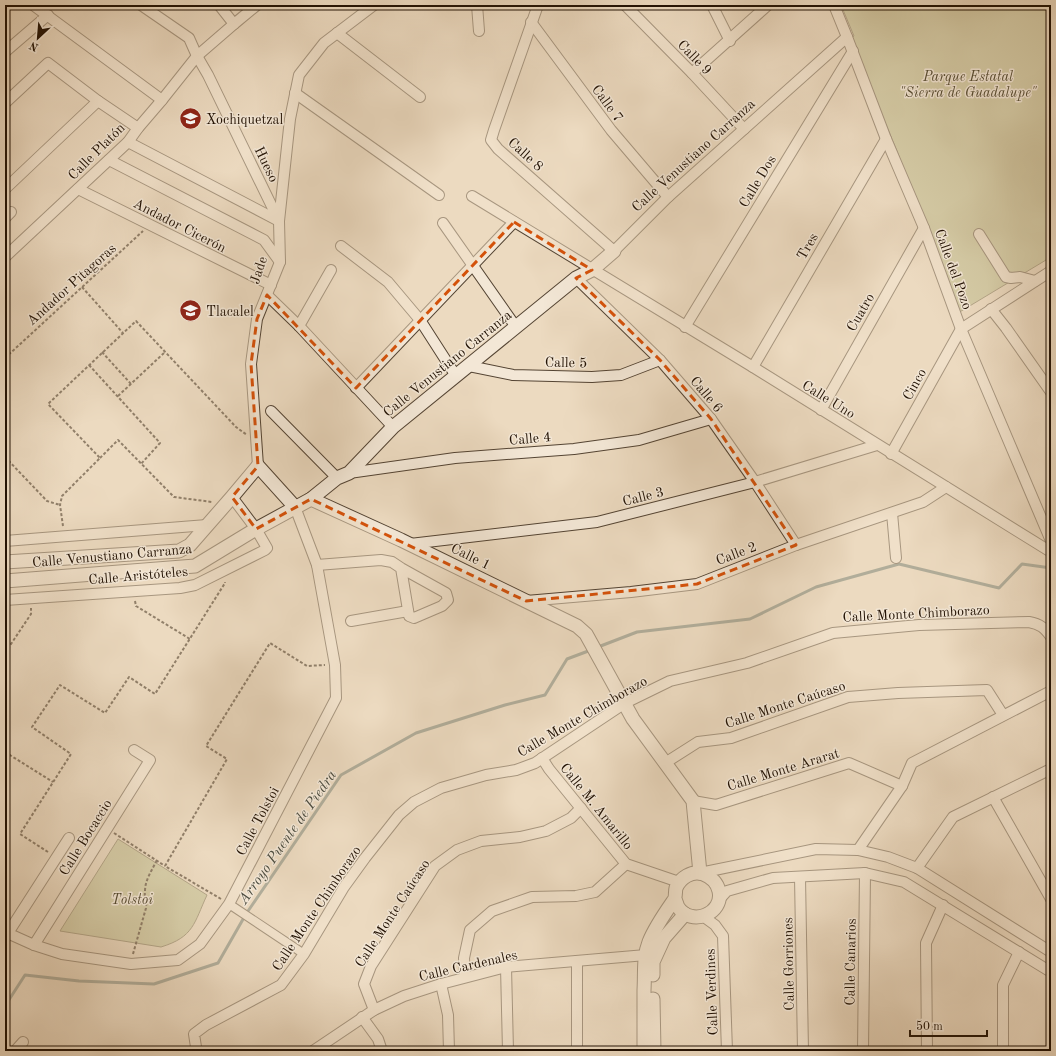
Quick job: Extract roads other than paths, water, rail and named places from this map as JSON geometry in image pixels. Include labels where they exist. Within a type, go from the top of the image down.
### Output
[{"type":"street","points":[[33,5],[162,100]]},
{"type":"street","name":"Hueso","points":[[141,5],[189,38],[196,56],[208,75],[279,222]]},
{"type":"street","points":[[219,5],[234,24]]},
{"type":"street","name":"Calle Platón","points":[[5,257],[128,142],[196,56],[257,5]]},
{"type":"street","name":"Jade","points":[[258,466],[251,364],[257,319],[280,262],[279,222],[290,119],[299,75],[324,42],[374,5]]},
{"type":"street","points":[[477,5],[479,31]]},
{"type":"street","name":"Calle 8","points":[[538,5],[491,140],[498,149],[614,251]]},
{"type":"street","name":"Calle 9","points":[[625,5],[692,73],[744,129]]},
{"type":"street","points":[[712,5],[730,40]]},
{"type":"street","name":"Calle del Pozo","points":[[834,5],[886,139],[924,228],[961,329],[1051,540]]},
{"type":"street","points":[[692,73],[730,40],[761,7]]},
{"type":"street","points":[[5,52],[48,15]]},
{"type":"street","name":"Calle 7","points":[[531,22],[610,130],[668,197]]},
{"type":"street","points":[[336,33],[420,97]]},
{"type":"street","name":"Calle Venustiano Carranza","points":[[5,581],[195,566],[256,529],[295,507],[311,500],[336,478],[349,473],[393,427],[576,278],[592,270],[614,251],[668,197],[847,37]]},
{"type":"street","name":"Calle Dos","points":[[685,326],[852,51]]},
{"type":"street","points":[[5,103],[48,63],[138,128]]},
{"type":"street","points":[[295,93],[440,195]]},
{"type":"street","points":[[5,189],[98,100]]},
{"type":"street","name":"Tres","points":[[753,367],[886,139]]},
{"type":"street","points":[[128,142],[279,222]]},
{"type":"street","points":[[109,160],[264,240],[280,262]]},
{"type":"street","name":"Andador Cicerón","points":[[78,189],[150,225],[269,290],[299,326],[393,427]]},
{"type":"street","name":"Calle Uno","points":[[472,196],[753,367],[1051,552]]},
{"type":"street","points":[[443,222],[472,266],[516,327]]},
{"type":"street","points":[[356,388],[514,222]]},
{"type":"street","name":"Cuatro","points":[[821,410],[924,228]]},
{"type":"street","points":[[979,234],[1006,277],[1020,277],[1036,281]]},
{"type":"street","points":[[341,246],[388,282],[420,320],[456,376]]},
{"type":"street","points":[[299,326],[331,270]]},
{"type":"street","points":[[961,329],[1051,271]]},
{"type":"street","name":"Calle 6","points":[[576,278],[660,360],[711,419],[755,482],[796,545]]},
{"type":"street","points":[[991,309],[1051,392]]},
{"type":"street","name":"Cinco","points":[[891,454],[961,329]]},
{"type":"street","name":"Calle 5","points":[[469,366],[512,375],[592,377],[621,375],[660,360]]},
{"type":"street","points":[[271,411],[336,478]]},
{"type":"street","name":"Calle 4","points":[[349,473],[455,458],[574,449],[639,440],[711,419]]},
{"type":"street","name":"Calle 3","points":[[410,544],[597,522],[755,482],[877,445]]},
{"type":"street","points":[[258,466],[295,507]]},
{"type":"street","name":"Calle Venustiano Carranza","points":[[5,562],[180,551],[190,545],[258,466]]},
{"type":"street","name":"Calle 2","points":[[526,601],[631,592],[697,584],[796,545],[923,502],[946,487]]},
{"type":"street","points":[[229,500],[256,529]]},
{"type":"street","name":"Calle 1","points":[[311,500],[410,544],[577,626],[586,634],[633,719],[693,801]]},
{"type":"street","name":"Calle Tolstoi","points":[[7,932],[34,945],[62,954],[131,964],[178,960],[200,944],[229,904],[336,698],[335,665],[317,565],[295,507]]},
{"type":"street","points":[[892,513],[896,558]]},
{"type":"street","points":[[5,541],[207,525]]},
{"type":"street","name":"Calle Aristóteles","points":[[5,600],[180,588],[195,585],[220,571],[265,550],[267,548],[266,544],[256,529]]},
{"type":"street","points":[[317,565],[381,560],[392,562],[446,593],[448,600],[442,606],[414,618],[409,616],[401,568]]},
{"type":"street","points":[[351,621],[408,611]]},
{"type":"street","name":"Calle Monte Chimborazo","points":[[198,1051],[194,1034],[206,1025],[281,985],[304,954],[344,887],[399,815],[414,802],[440,788],[486,775],[516,770],[535,763],[625,703],[670,681],[747,663],[833,633],[919,625],[1029,622],[1037,623],[1046,628],[1051,637]]},
{"type":"street","name":"Calle Monte Caúcaso","points":[[665,763],[698,742],[731,738],[848,697],[898,693],[987,690],[1004,715]]},
{"type":"street","points":[[858,850],[902,786],[912,763],[1051,691]]},
{"type":"street","name":"Calle Bocaccio","points":[[34,945],[150,760],[134,750]]},
{"type":"street","name":"Calle M. Amarillo","points":[[542,758],[626,864],[679,882]]},
{"type":"street","name":"Calle Monte Ararat","points":[[693,801],[716,805],[848,763],[902,786]]},
{"type":"street","points":[[917,868],[953,817],[1051,769]]},
{"type":"street","points":[[994,797],[1051,899]]},
{"type":"street","points":[[693,801],[700,873]]},
{"type":"street","name":"Calle Monte Caúcaso","points":[[374,1010],[364,984],[371,966],[435,866],[457,850],[481,841],[520,837],[546,831],[571,818],[581,808]]},
{"type":"street","points":[[7,932],[69,838]]},
{"type":"street","points":[[1051,952],[917,868],[888,856],[858,850],[816,849],[689,875],[679,882],[675,890],[675,899],[678,907],[685,914],[694,917],[704,916],[713,911],[718,901],[727,891],[773,878],[865,873],[904,882],[1051,972]]},
{"type":"street","points":[[465,977],[464,958],[470,930],[492,912],[532,897],[576,896],[595,892],[626,864]]},
{"type":"street","points":[[700,873],[709,876],[716,883],[719,892],[718,901]]},
{"type":"street","name":"Calle Canarios","points":[[863,1051],[865,873]]},
{"type":"street","name":"Calle Gorriones","points":[[800,876],[804,1051]]},
{"type":"street","points":[[644,1051],[646,955],[649,942],[657,926],[675,899]]},
{"type":"street","points":[[229,904],[304,954]]},
{"type":"street","points":[[927,1051],[926,943],[943,905]]},
{"type":"street","points":[[654,1051],[653,962],[664,938],[685,914]]},
{"type":"street","points":[[984,930],[992,915]]},
{"type":"street","name":"Calle Verdines","points":[[704,916],[715,925],[723,936],[727,1051]]},
{"type":"street","points":[[1003,1051],[1003,985],[1019,952]]},
{"type":"street","name":"Calle Cardenales","points":[[313,1051],[374,1010],[404,996],[465,977],[506,967],[646,955]]},
{"type":"street","points":[[577,960],[577,1051]]},
{"type":"street","points":[[506,967],[508,1051]]},
{"type":"street","points":[[441,984],[448,1015],[449,1051]]},
{"type":"street","points":[[362,1017],[378,1039],[382,1051]]},
{"type":"street","points":[[15,1051],[23,1042]]},
{"type":"waterway","name":"Arroyo Puente de Piedra","points":[[598,647],[637,632],[750,619],[816,587],[899,564],[999,588],[1022,564],[1051,568]]},
{"type":"waterway","name":"Arroyo Puente de Piedra","points":[[5,1006],[25,975],[79,981],[154,984],[218,963],[246,914],[341,775],[416,733],[505,705],[545,695],[567,659],[591,650]]},
{"type":"place","name":"Xochiquetzal","points":[[190,119]]},
{"type":"place","name":"Tlacalel","points":[[190,311]]},
{"type":"park label","name":"Parque Estatal \"Sierra de Guadalupe\"","points":[[968,84]]},
{"type":"park label","name":"Tolstoi","points":[[132,899]]}]
